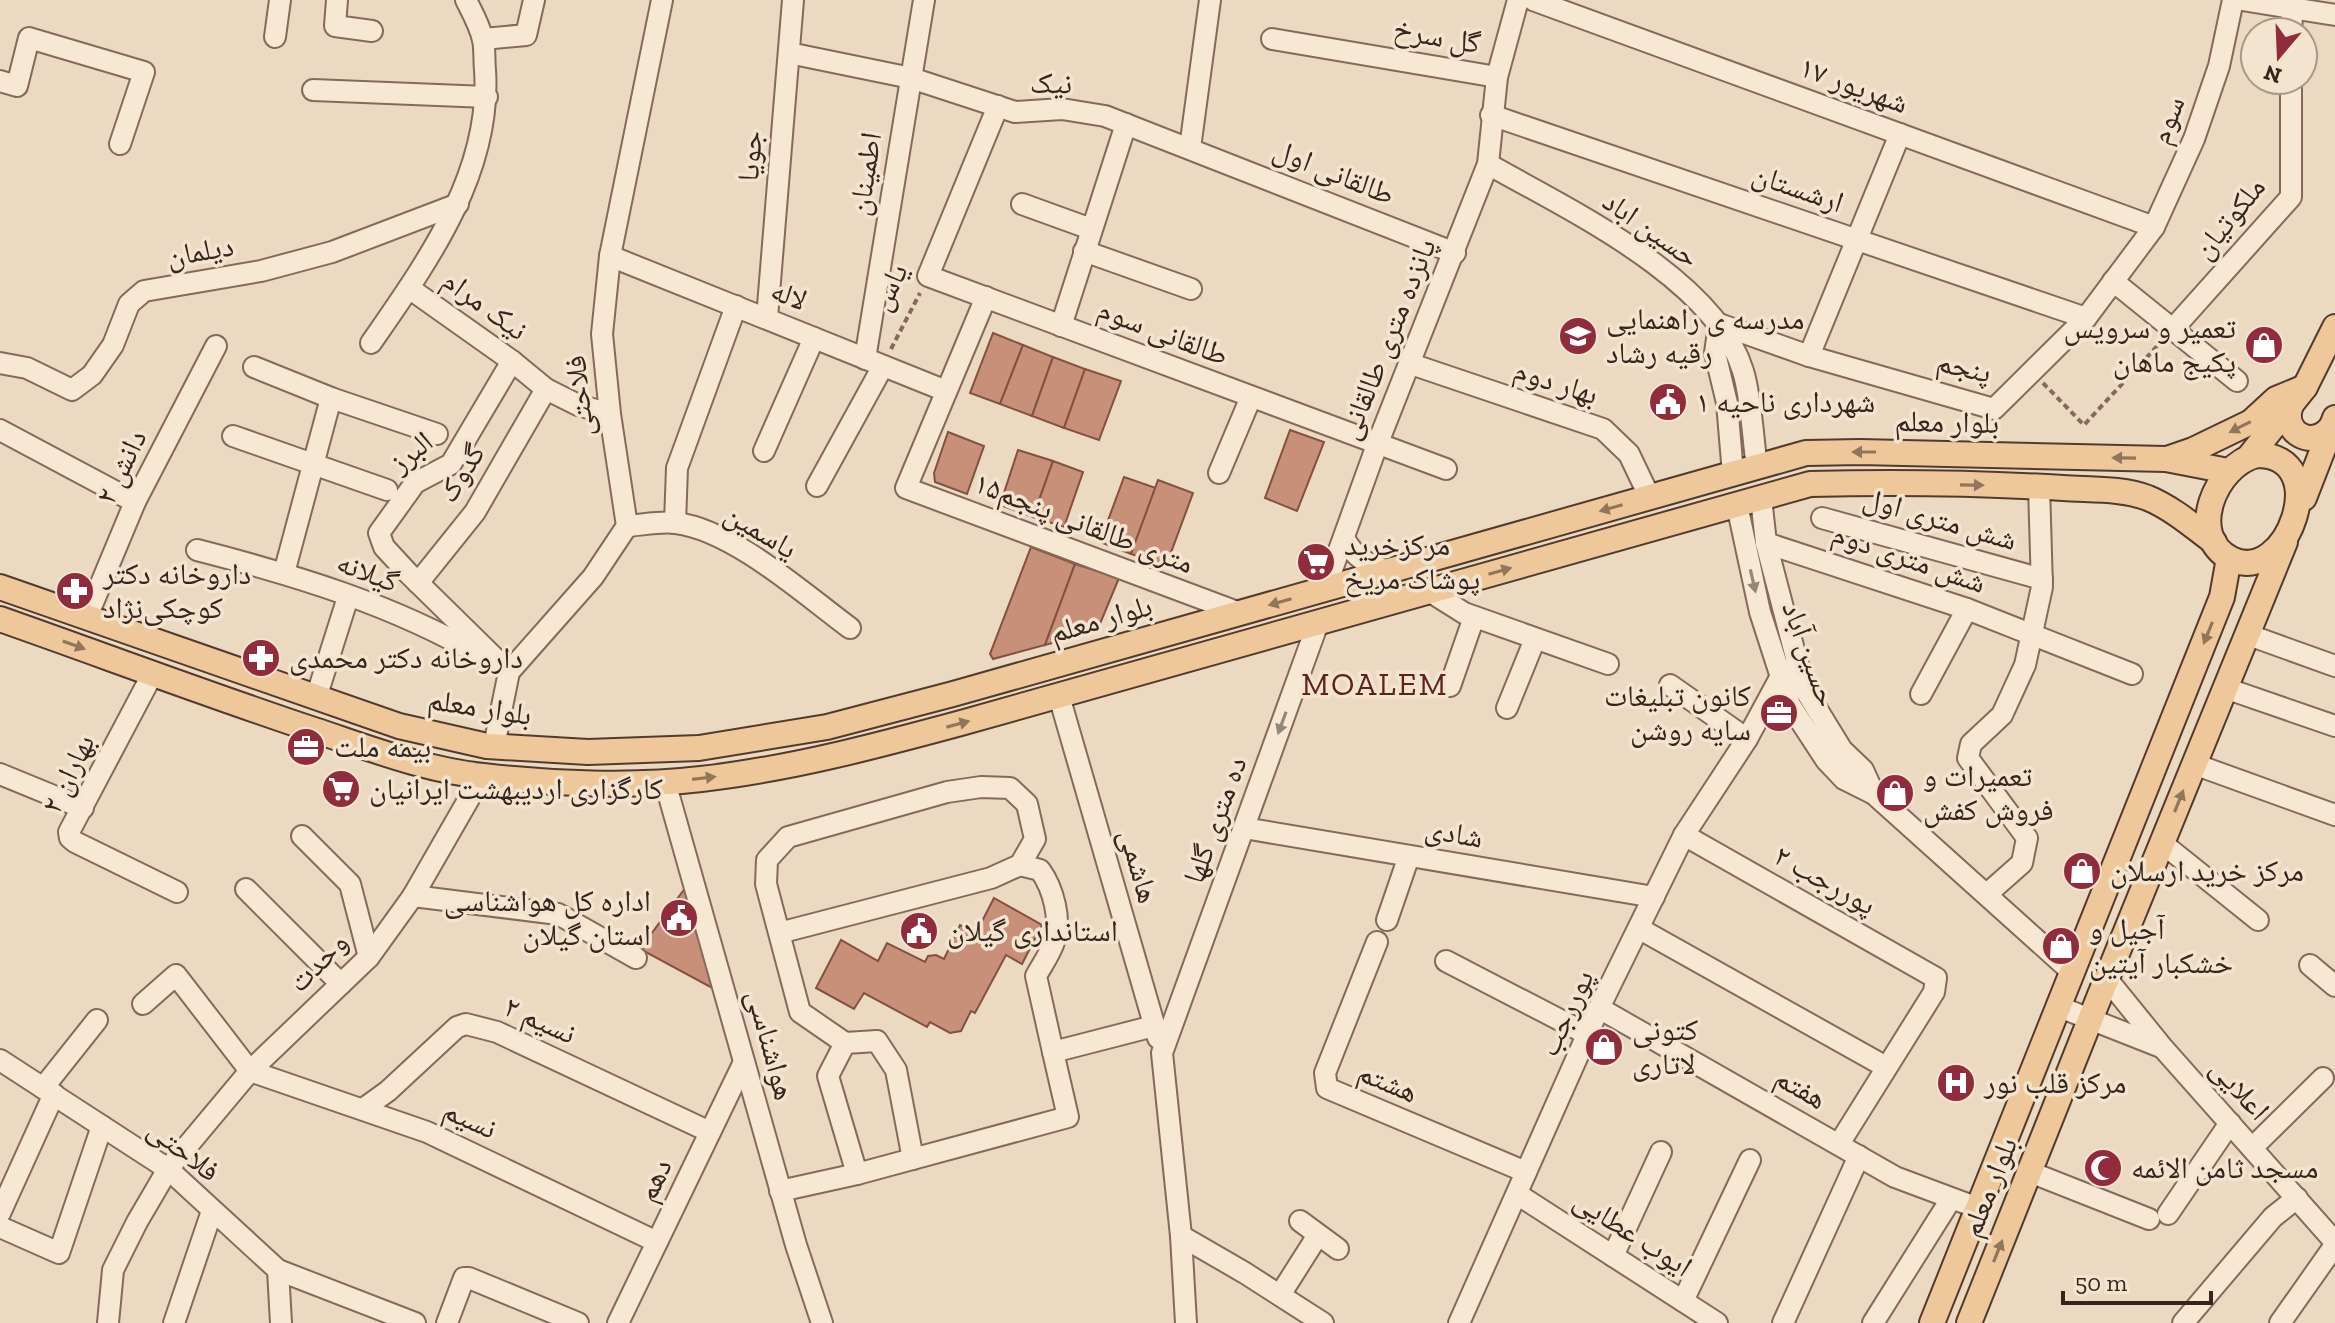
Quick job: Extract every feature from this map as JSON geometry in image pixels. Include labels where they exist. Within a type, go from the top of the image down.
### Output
[{"type":"main road","points":[[2333,422],[2321,437],[2307,439],[2294,432],[2288,419],[2325,352],[2335,327]]},
{"type":"main road","points":[[2166,459],[2193,450],[2251,422],[2276,399],[2298,396]]},
{"type":"main road","points":[[2298,396],[2219,484],[2211,503],[2209,527],[2222,550],[2243,563],[2254,563],[2265,560],[2285,542],[2296,521],[2333,422]]},
{"type":"main road","name":"بلوار معلم","points":[[0,587],[399,726],[494,746],[588,752],[699,748],[827,727],[1806,453],[2166,459],[2238,464]]},
{"type":"main road","points":[[2238,464],[2266,455],[2291,464],[2299,474],[2304,498]]},
{"type":"main road","points":[[1745,471],[1761,498]]},
{"type":"main road","points":[[1737,505],[1745,471]]},
{"type":"main road","name":"بلوار معلم","points":[[0,619],[391,755],[482,776],[588,782],[665,782],[703,779],[834,757],[1810,484],[2039,487],[2125,492],[2148,498],[2174,512],[2222,550],[2222,597],[1932,1323]]},
{"type":"main road","name":"بلوار معلم","points":[[1969,1323],[2285,542]]},
{"type":"main road","points":[[1318,623],[1325,589]]},
{"type":"main road","points":[[482,776],[494,746]]},
{"type":"street","points":[[275,37],[280,0]]},
{"type":"street","points":[[337,0],[335,26],[372,31]]},
{"type":"street","points":[[371,343],[409,288],[458,204],[479,148],[487,97],[483,39],[466,0]]},
{"type":"street","points":[[483,39],[526,35],[534,0]]},
{"type":"street","name":"فلاحتی","points":[[627,526],[602,334],[610,256],[662,0]]},
{"type":"street","name":"جویا","points":[[767,318],[793,0]]},
{"type":"street","name":"اطمینان","points":[[874,362],[924,0]]},
{"type":"street","points":[[1190,148],[1210,0]]},
{"type":"street","name":"پانزده متری طالقانی","points":[[1325,589],[1377,445],[1488,164],[1497,77],[1518,0]]},
{"type":"street","name":"۱۷ شهریور","points":[[1533,0],[2154,227]]},
{"type":"street","name":"سوم","points":[[2134,251],[2154,227],[2194,139],[2219,66],[2233,0]]},
{"type":"street","points":[[2242,0],[2292,5],[2335,15]]},
{"type":"street","points":[[0,81],[17,86],[29,38],[144,72],[120,144]]},
{"type":"street","name":"گل سرخ","points":[[1272,39],[1497,77]]},
{"type":"street","name":"نیک","points":[[789,53],[911,78],[1015,112],[1062,109],[1105,116],[1190,148]]},
{"type":"street","points":[[313,90],[487,97]]},
{"type":"street","name":"ملکوتیان","points":[[2172,330],[2291,197],[2291,96]]},
{"type":"street","name":"یاس","points":[[928,276],[998,106]]},
{"type":"street","name":"ارشستان","points":[[1491,115],[2086,318]]},
{"type":"street","points":[[1061,326],[1126,124]]},
{"type":"street","points":[[1809,356],[1900,134]]},
{"type":"street","name":"طالقانی اول","points":[[1190,148],[1455,253]]},
{"type":"street","name":"حسین اباد","points":[[1488,164],[1605,229],[1685,287],[1719,324],[1743,370],[1751,425],[1745,471]]},
{"type":"street","name":"دیلمان","points":[[0,363],[27,368],[72,390],[92,375],[113,345],[129,304],[144,291],[261,271],[332,252],[458,204]]},
{"type":"street","points":[[1022,204],[1091,229]]},
{"type":"street","points":[[1084,251],[1191,289]]},
{"type":"street","name":"پنجم","points":[[1719,324],[1809,356],[1994,409],[2086,318],[2134,251]]},
{"type":"street","name":"لاله","points":[[610,256],[946,391]]},
{"type":"street","name":"طالقانی سوم","points":[[928,276],[1446,469]]},
{"type":"street","points":[[2113,281],[2237,381]]},
{"type":"street","name":"نیک مرام","points":[[409,288],[546,389],[578,405],[610,414]]},
{"type":"street","points":[[946,391],[986,297]]},
{"type":"street","points":[[675,523],[677,468],[736,306]]},
{"type":"street","points":[[1719,324],[1715,353],[1745,471]]},
{"type":"street","points":[[764,451],[814,338]]},
{"type":"street","name":"دانش ۲","points":[[87,617],[135,502],[216,346]]},
{"type":"street","name":"البرز","points":[[418,583],[384,547],[379,533],[415,483],[451,464],[512,361]]},
{"type":"street","points":[[817,486],[874,362]]},
{"type":"street","name":"بهار دوم","points":[[1411,364],[1603,429],[1629,454],[1650,498]]},
{"type":"street","points":[[254,367],[331,398],[437,434]]},
{"type":"street","name":"گدوک","points":[[418,583],[475,512],[546,389]]},
{"type":"street","name":"۱۵متری طالقانی پنجم","points":[[946,391],[906,488],[1240,613]]},
{"type":"street","points":[[1219,473],[1251,397]]},
{"type":"street","points":[[284,573],[331,398]]},
{"type":"street","points":[[0,430],[135,502]]},
{"type":"street","points":[[233,436],[387,490]]},
{"type":"street","points":[[1987,894],[2022,863],[2027,838],[1968,758],[1971,744],[2002,715],[2025,665],[2042,579],[2039,487]]},
{"type":"street","name":"حسین آباد","points":[[1761,498],[1789,670],[1790,705],[1826,760],[1844,779],[1874,794],[2071,971]]},
{"type":"street","name":"حسین آباد","points":[[1737,505],[1760,612],[1789,670],[1804,688],[1842,750],[1863,770],[1874,794]]},
{"type":"street","name":"شش متری اول","points":[[1822,518],[2042,579]]},
{"type":"street","name":"یاسمین","points":[[627,526],[675,523],[713,532],[767,566],[850,628]]},
{"type":"street","points":[[494,746],[509,672],[593,577],[627,526]]},
{"type":"street","points":[[1344,538],[1352,553],[1365,564],[1388,571]]},
{"type":"street","name":"شش متری دوم","points":[[1766,543],[2032,632],[2132,674]]},
{"type":"street","name":"گیلانه","points":[[197,550],[284,573],[440,632],[509,672]]},
{"type":"street","points":[[418,583],[509,672]]},
{"type":"street","points":[[1429,591],[1474,617],[1608,664]]},
{"type":"street","points":[[316,698],[348,597]]},
{"type":"street","points":[[1921,694],[1967,609]]},
{"type":"street","points":[[1450,686],[1474,617]]},
{"type":"street","name":"ده متری گلها","points":[[1186,1323],[1181,1236],[1162,1053],[1318,623]]},
{"type":"street","points":[[2246,634],[2335,666]]},
{"type":"street","points":[[1507,708],[1535,639]]},
{"type":"street","name":"پوررجب","points":[[1459,1323],[1587,1034],[1684,835],[1789,670]]},
{"type":"street","name":"بهاران ۲","points":[[153,673],[69,832],[70,838],[177,892]]},
{"type":"street","points":[[1670,685],[1747,739]]},
{"type":"street","name":"پوررجب","points":[[1747,739],[1790,705],[1804,688]]},
{"type":"street","points":[[2225,688],[2335,726]]},
{"type":"street","name":"هاشمی","points":[[1059,696],[1162,1053]]},
{"type":"street","points":[[2194,764],[2335,815]]},
{"type":"street","points":[[0,774],[83,808]]},
{"type":"street","name":"وحدت","points":[[108,1323],[113,1270],[168,1169],[250,1071],[369,957],[413,896],[482,776]]},
{"type":"street","name":"هواشناسی","points":[[665,782],[780,1191],[822,1323]]},
{"type":"street","points":[[779,933],[991,878],[1020,865],[1035,839],[1027,804],[1010,788],[981,787],[947,792],[788,837],[767,860],[766,884],[779,933],[800,1012],[845,1043],[877,1041],[896,1070],[913,1159]]},
{"type":"street","name":"شادی","points":[[1244,828],[1654,897]]},
{"type":"street","name":"پوررجب ۲","points":[[1684,835],[1936,978],[1934,992],[1886,1067]]},
{"type":"street","points":[[302,836],[350,884],[369,957]]},
{"type":"street","points":[[2162,843],[2258,920]]},
{"type":"street","points":[[1387,920],[1409,856]]},
{"type":"street","points":[[780,1191],[857,1174],[1068,1117],[1036,976],[1054,942],[1057,923],[1048,882],[1040,870],[1020,865]]},
{"type":"street","points":[[246,889],[341,984]]},
{"type":"street","points":[[413,896],[558,914],[636,958]]},
{"type":"street","points":[[1640,929],[1886,1067],[1839,1144]]},
{"type":"street","name":"هشتم","points":[[1377,942],[1325,1073],[1327,1088],[1526,1172]]},
{"type":"street","points":[[1446,961],[1587,1034]]},
{"type":"street","points":[[2310,965],[2335,986]]},
{"type":"street","points":[[143,1004],[176,975],[250,1071]]},
{"type":"street","name":"اعلایی","points":[[2107,979],[2163,1048],[2335,1244]]},
{"type":"street","points":[[2057,1006],[2163,1048]]},
{"type":"street","name":"هفتم","points":[[1599,1008],[1895,1177],[1978,1208]]},
{"type":"street","points":[[0,1213],[49,1091],[97,1020]]},
{"type":"street","name":"نسیم ٢","points":[[363,1109],[388,1091],[457,1027],[466,1024],[497,1032],[710,1132]]},
{"type":"street","points":[[1053,1052],[1154,1026]]},
{"type":"street","points":[[845,1043],[828,1076],[857,1174]]},
{"type":"street","name":"فلاحتی","points":[[0,1060],[168,1169],[278,1270]]},
{"type":"street","name":"دهم","points":[[618,1323],[744,1062]]},
{"type":"street","name":"نسیم","points":[[250,1071],[427,1132],[657,1242]]},
{"type":"street","points":[[2252,1148],[2323,1078]]},
{"type":"street","points":[[2030,1172],[2158,1216],[2230,1123]]},
{"type":"street","points":[[0,1227],[59,1253],[102,1126]]},
{"type":"street","points":[[1613,1256],[1661,1152]]},
{"type":"street","points":[[1783,1323],[1859,1156]]},
{"type":"street","points":[[1683,1301],[1750,1160]]},
{"type":"street","name":"ایوب عطایی","points":[[1517,1194],[1717,1323]]},
{"type":"street","points":[[2183,1323],[2273,1217],[2297,1198]]},
{"type":"street","points":[[1873,1323],[1951,1199]]},
{"type":"street","points":[[174,1323],[212,1211]]},
{"type":"street","points":[[1300,1221],[1338,1249]]},
{"type":"street","points":[[1280,1295],[1318,1235]]},
{"type":"street","points":[[1181,1236],[1323,1323]]},
{"type":"street","points":[[2280,1323],[2335,1244]]},
{"type":"street","points":[[281,1323],[278,1270],[415,1323]]},
{"type":"street","points":[[447,1323],[464,1278],[578,1323]]},
{"type":"path","name":"یاس","points":[[874,362],[928,276]]},
{"type":"path","points":[[2033,373],[2084,425],[2172,330]]},
{"type":"building","points":[[993,333],[1023,345],[1000,404],[970,393]]},
{"type":"building","points":[[1023,345],[1053,357],[1032,416],[1000,404]]},
{"type":"building","points":[[1053,357],[1085,369],[1064,428],[1032,416]]},
{"type":"building","points":[[1085,369],[1121,381],[1099,440],[1064,428]]},
{"type":"building","points":[[1290,430],[1324,442],[1297,511],[1265,498]]},
{"type":"building","points":[[948,432],[984,446],[967,494],[935,482],[934,473]]},
{"type":"building","points":[[1018,450],[1053,461],[1033,517],[1000,505]]},
{"type":"building","points":[[1053,461],[1083,472],[1064,527],[1033,517]]},
{"type":"building","points":[[1124,477],[1156,488],[1131,554],[1100,542]]},
{"type":"building","points":[[1158,480],[1193,493],[1166,566],[1131,554]]},
{"type":"building","points":[[1031,547],[1075,564],[1045,645],[993,659],[990,654]]},
{"type":"building","points":[[1075,564],[1119,578],[1097,631],[1045,645]]},
{"type":"building","name":"اداره کل هواشناسی استان گیلان","points":[[686,887],[716,990],[640,949]]},
{"type":"building","points":[[994,898],[1042,925],[1022,964],[1006,955],[975,1013],[971,1011],[961,1031],[950,1033],[930,1022],[927,1027],[864,993],[854,1009],[816,988],[841,940],[878,961],[887,943],[925,962],[928,956],[936,955],[944,959],[960,925],[976,933]]},
{"type":"place","name":"مدرسه ی راهنمایی رقیه رشاد","points":[[1578,336]]},
{"type":"place","name":"تعمیر و سرویس پکیج ماهان","points":[[2264,345]]},
{"type":"place","name":"شهرداری ناحیه ۱","points":[[1668,402]]},
{"type":"place","name":"مرکزخرید پوشاک مریخ","points":[[1316,562]]},
{"type":"place","name":"داروخانه دکتر کوچکی‌نژاد","points":[[75,591]]},
{"type":"place","name":"داروخانه دکتر محمدی","points":[[261,658]]},
{"type":"place","name":"کانون تبلیغات سایه روشن","points":[[1779,713]]},
{"type":"place","name":"بیمه ملت","points":[[306,747]]},
{"type":"place","name":"کارگزاری اردیبهشت ایرانیان","points":[[341,789]]},
{"type":"place","name":"تعمیرات و فروش کفش","points":[[1895,793]]},
{"type":"place","name":"مرکز خرید ارسلان","points":[[2082,871]]},
{"type":"place","name":"اداره کل هواشناسی استان گیلان","points":[[679,918]]},
{"type":"place","name":"استانداری گیلان","points":[[919,931]]},
{"type":"place","name":"آجیل و خشکبار آیتین","points":[[2061,946]]},
{"type":"place","name":"کتونی لاتاری","points":[[1604,1047]]},
{"type":"place","name":"مرکز قلب نور","points":[[1956,1083]]},
{"type":"place","name":"مسجد ثامن الائمه","points":[[2103,1168]]},
{"type":"district","name":"MOALEM","points":[[1375,684]]}]
